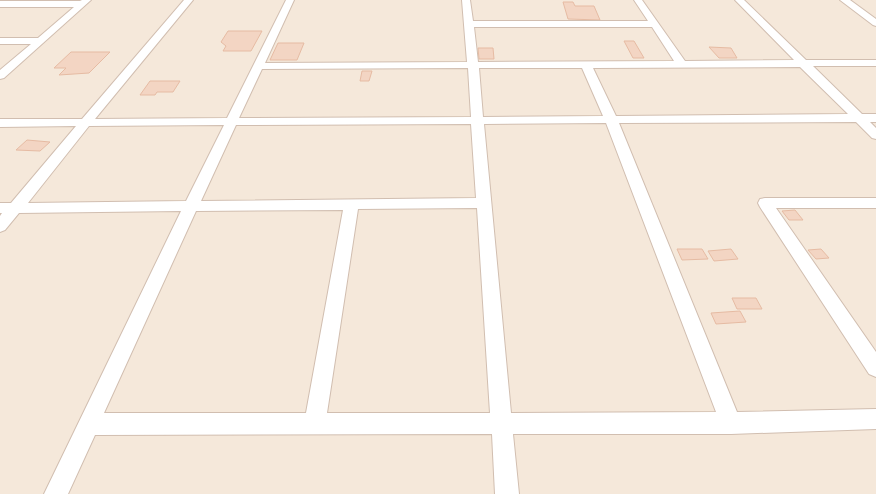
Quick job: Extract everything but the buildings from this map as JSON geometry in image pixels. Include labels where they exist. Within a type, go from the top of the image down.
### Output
[{"type":"street","points":[[0,226],[189,0]]},
{"type":"street","points":[[56,494],[191,206],[290,0]]},
{"type":"street","points":[[466,0],[470,24],[507,494]]},
{"type":"street","points":[[638,0],[681,63]]},
{"type":"street","points":[[739,0],[876,135]]},
{"type":"street","points":[[844,0],[876,24]]},
{"type":"street","points":[[0,4],[85,2]]},
{"type":"street","points":[[0,76],[85,2]]},
{"type":"street","points":[[470,24],[654,24]]},
{"type":"street","points":[[0,40],[40,41]]},
{"type":"street","points":[[259,66],[876,63]]},
{"type":"street","points":[[586,64],[611,120],[731,423]]},
{"type":"street","points":[[0,123],[876,118]]},
{"type":"street","points":[[876,203],[764,202],[876,368]]},
{"type":"street","points":[[0,208],[484,204]]},
{"type":"street","points":[[315,423],[351,205]]},
{"type":"street","points":[[89,424],[731,423],[876,419]]},
{"type":"shaded area","points":[[0,0],[876,0],[876,494],[0,494]]}]
